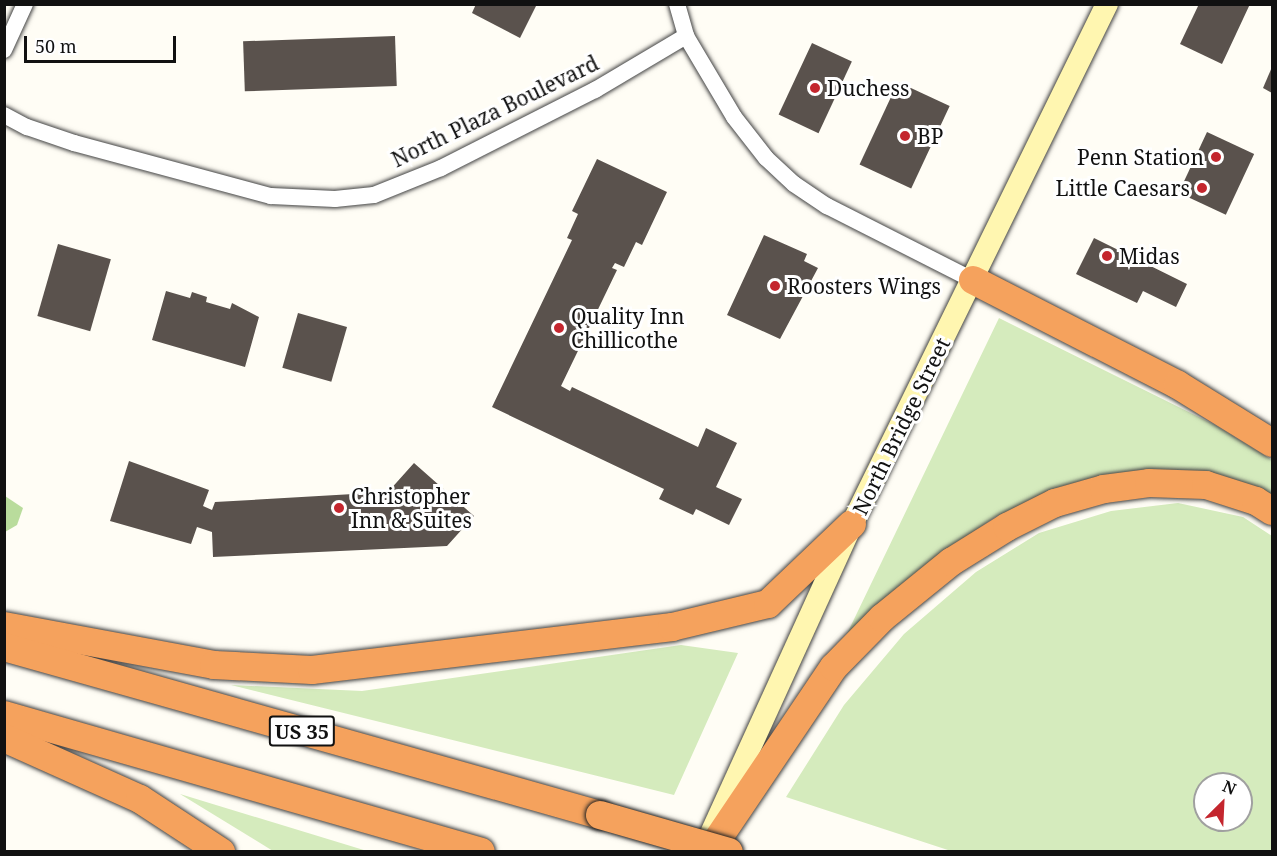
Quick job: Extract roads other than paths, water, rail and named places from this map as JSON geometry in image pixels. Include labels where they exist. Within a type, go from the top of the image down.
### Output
[{"type":"highway","points":[[973,280],[1178,385],[1272,443]]},
{"type":"highway","points":[[709,852],[834,667],[882,618],[951,562],[1007,527],[1055,503],[1104,489],[1149,483],[1206,485],[1256,501],[1272,511]]},
{"type":"highway","points":[[4,627],[214,665],[312,670],[661,629],[768,604],[852,524]]},
{"type":"highway","name":"US 35","points":[[4,647],[729,852]]},
{"type":"highway","points":[[4,715],[481,852]]},
{"type":"highway","points":[[4,738],[140,799],[221,852]]},
{"type":"main road","name":"North Bridge Street","points":[[702,852],[852,524],[1107,4]]},
{"type":"street","points":[[4,50],[25,4]]},
{"type":"street","points":[[677,4],[686,36],[734,117],[766,158],[794,184],[827,206],[973,280]]},
{"type":"street","name":"North Plaza Boulevard","points":[[4,115],[27,127],[74,142],[271,196],[326,199],[374,195],[469,154],[595,90],[686,36]]},
{"type":"place","name":"Duchess","points":[[815,88]]},
{"type":"place","name":"BP","points":[[905,136]]},
{"type":"place","name":"Penn Station","points":[[1216,157]]},
{"type":"place","name":"Little Caesars","points":[[1202,188]]},
{"type":"place","name":"Midas","points":[[1107,256]]},
{"type":"place","name":"Roosters Wings","points":[[775,286]]},
{"type":"place","name":"Quality Inn Chillicothe","points":[[559,328]]},
{"type":"place","name":"Christopher Inn & Suites","points":[[339,508]]}]
